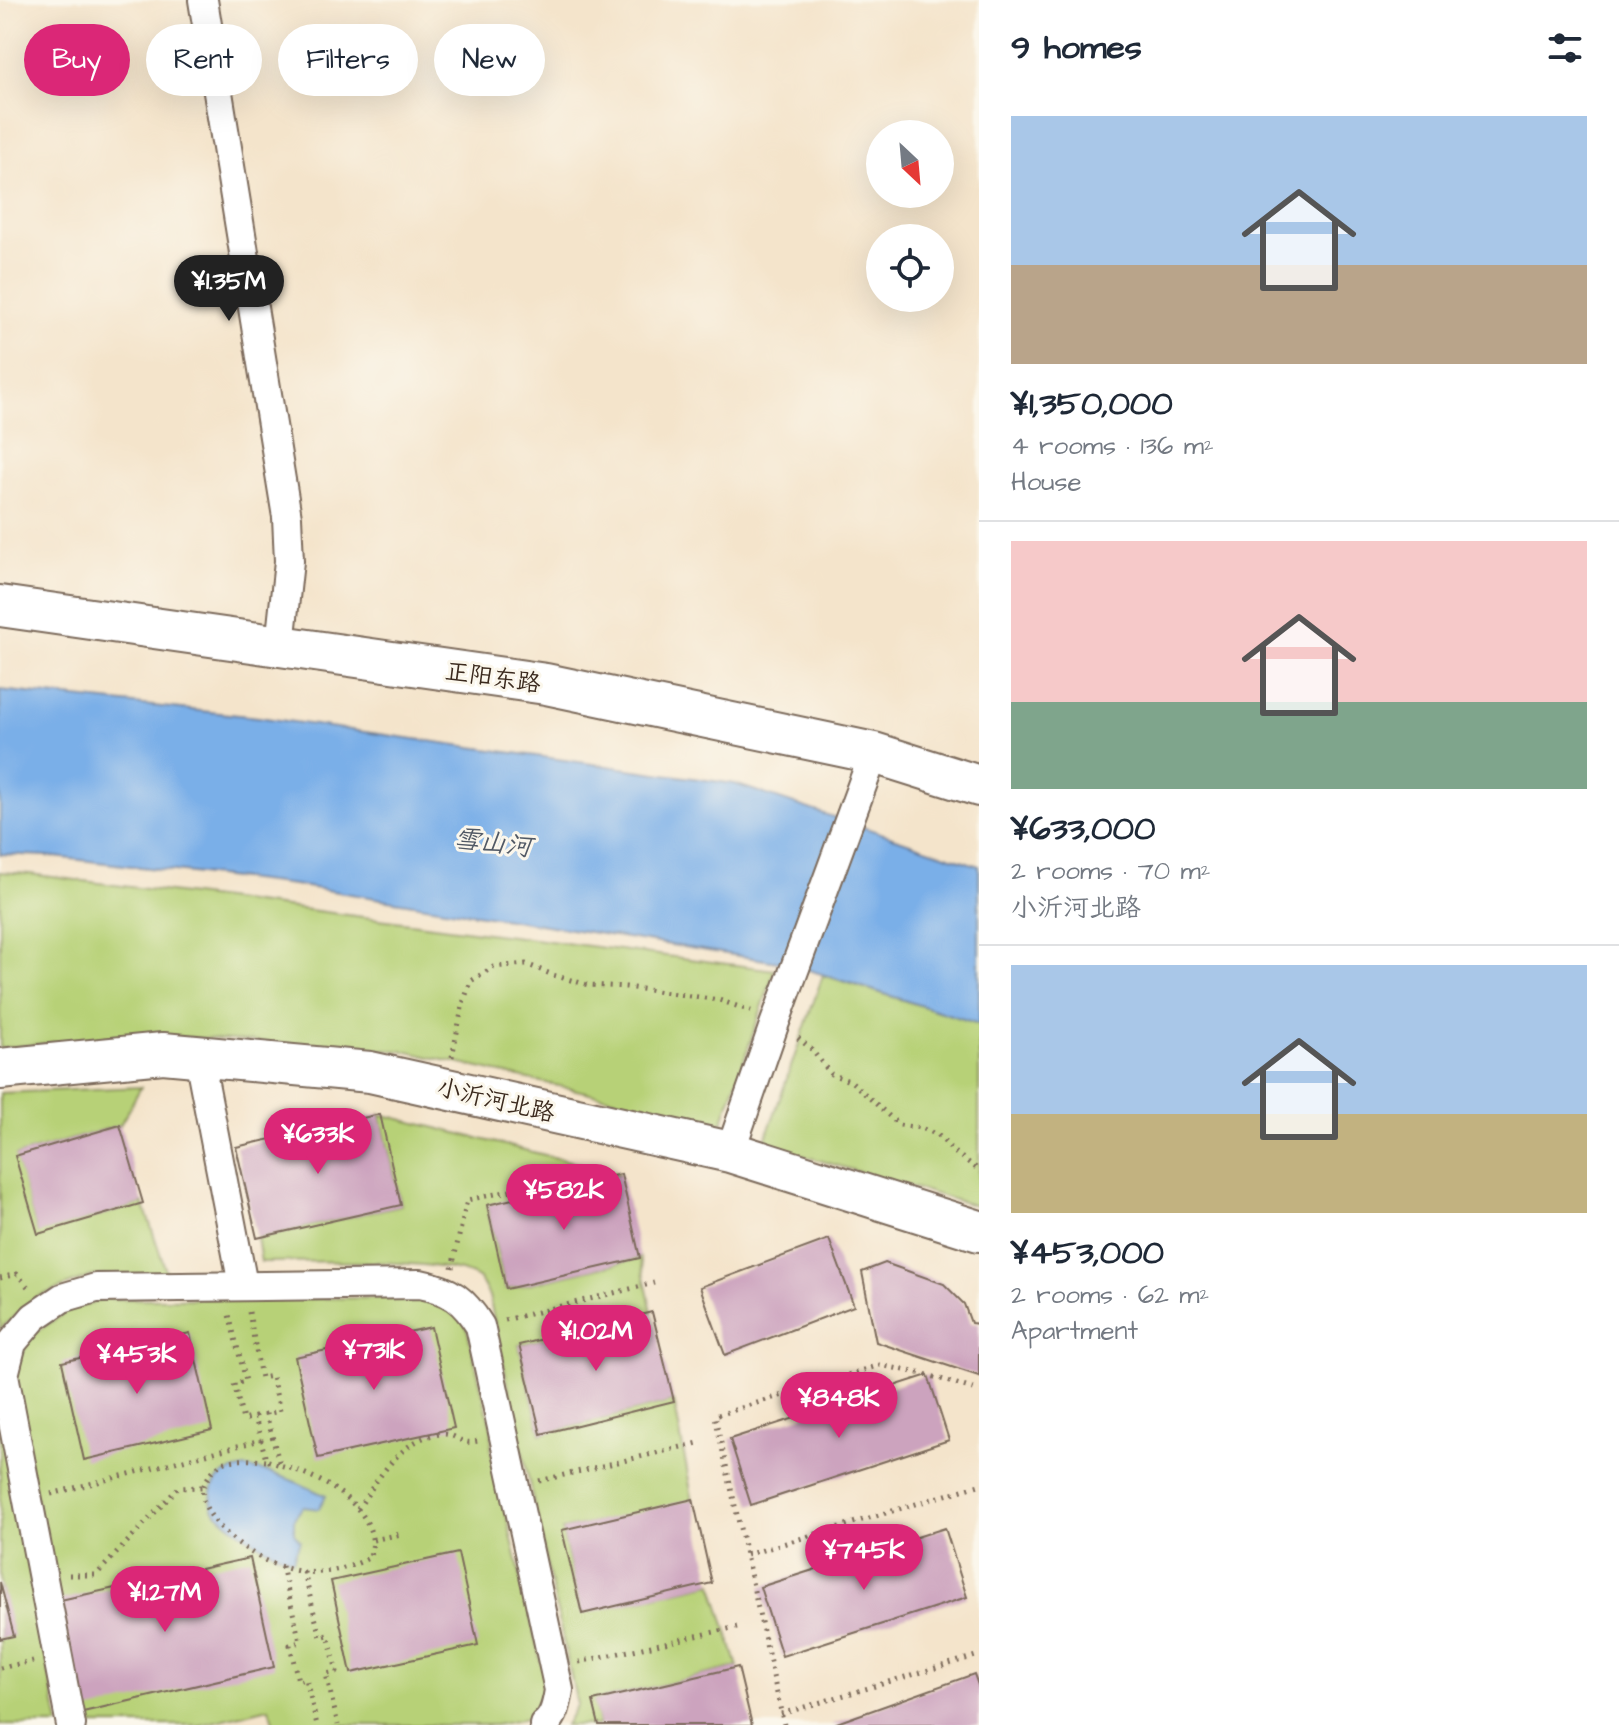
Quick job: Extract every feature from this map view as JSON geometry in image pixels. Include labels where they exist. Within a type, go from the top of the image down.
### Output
[{"type":"street","points":[[203,0],[287,517],[289,561],[280,645]]},
{"type":"street","name":"正阳东路","points":[[0,606],[546,684],[874,753],[979,786]]},
{"type":"street","points":[[730,1152],[874,753]]},
{"type":"street","name":"小沂河北路","points":[[0,1069],[163,1053],[370,1072],[730,1152],[979,1231]]},
{"type":"street","points":[[199,1057],[232,1286]]},
{"type":"street","points":[[71,1725],[4,1375],[12,1343],[34,1317],[62,1298],[96,1288],[420,1284],[456,1296],[480,1326],[559,1690],[557,1704],[544,1725]]},
{"type":"path","points":[[445,1089],[463,1003],[471,981],[493,967],[526,964],[588,985],[719,1000],[748,1010],[801,1039],[831,1074],[852,1082],[899,1125],[921,1128],[938,1135],[954,1152],[979,1170]]},
{"type":"path","points":[[447,1292],[467,1200],[595,1173]]},
{"type":"path","points":[[480,1326],[654,1283]]},
{"type":"path","points":[[232,1286],[246,1381],[234,1384],[243,1420],[255,1417],[266,1461]]},
{"type":"path","points":[[232,1286],[261,1378],[272,1376],[280,1411],[266,1414],[280,1465]]},
{"type":"path","points":[[784,1725],[715,1416],[880,1365],[928,1375],[979,1391]]},
{"type":"path","points":[[358,1509],[381,1473],[416,1442],[448,1433],[465,1442],[504,1435]]},
{"type":"path","points":[[28,1500],[261,1440]]},
{"type":"path","points":[[515,1487],[698,1443]]},
{"type":"path","points":[[266,1461],[318,1479],[358,1509],[368,1522],[373,1540],[370,1557],[356,1565],[304,1572],[263,1559],[212,1519],[204,1503],[202,1487],[211,1472],[223,1463],[266,1461]]},
{"type":"path","points":[[746,1555],[979,1485]]},
{"type":"path","points":[[42,1575],[96,1575],[178,1488],[202,1487]]},
{"type":"path","points":[[373,1540],[401,1534]]},
{"type":"path","points":[[282,1566],[300,1642],[290,1645],[298,1681],[306,1679],[317,1725]]},
{"type":"path","points":[[304,1572],[320,1637],[328,1635],[337,1672],[326,1674],[338,1725]]},
{"type":"path","points":[[554,1668],[737,1627]]},
{"type":"path","points":[[781,1714],[979,1655]]},
{"type":"green space","points":[[0,872],[775,970],[722,1123],[404,1051],[135,1034],[0,1048]]},
{"type":"green space","points":[[823,975],[979,1024],[979,1207],[764,1144]]},
{"type":"green space","points":[[141,1087],[120,1125],[16,1156],[38,1233],[143,1203],[167,1274],[92,1276],[36,1297],[0,1329],[0,1093]]},
{"type":"green space","points":[[380,1114],[621,1174],[487,1206],[506,1289],[640,1258],[652,1312],[519,1345],[541,1434],[674,1401],[693,1502],[562,1530],[582,1613],[712,1583],[738,1667],[594,1701],[599,1725],[565,1725],[577,1704],[489,1296],[482,1283],[464,1272],[409,1264],[261,1262],[257,1238],[401,1205]]},
{"type":"green space","points":[[105,1299],[437,1300],[458,1311],[467,1329],[492,1431],[491,1451],[548,1692],[536,1717],[495,1725],[274,1725],[269,1708],[201,1725],[86,1725],[56,1601],[13,1381],[32,1335],[67,1311]]},
{"type":"green space","points":[[0,1418],[59,1725],[0,1725]]},
{"type":"water","name":"雪山河","points":[[0,690],[258,717],[735,784],[979,866],[979,1024],[790,964],[294,885],[46,856],[0,854]]},
{"type":"water","points":[[245,1468],[276,1475],[326,1496],[319,1509],[303,1507],[294,1518],[294,1533],[300,1540],[293,1560],[251,1539],[214,1510],[211,1496],[216,1481],[229,1472]]},
{"type":"building","points":[[380,1114],[401,1205],[257,1238],[236,1147]]},
{"type":"building","points":[[120,1125],[143,1203],[38,1234],[15,1156]]},
{"type":"building","points":[[621,1174],[640,1258],[506,1289],[487,1205]]},
{"type":"building","points":[[829,1239],[854,1306],[725,1355],[700,1287]]},
{"type":"building","points":[[885,1263],[944,1284],[964,1304],[971,1323],[979,1324],[979,1376],[876,1342],[862,1272]]},
{"type":"building","points":[[652,1312],[674,1401],[541,1434],[519,1345]]},
{"type":"building","points":[[431,1327],[454,1428],[318,1458],[295,1357]]},
{"type":"building","points":[[190,1333],[212,1430],[84,1460],[62,1362]]},
{"type":"building","points":[[928,1375],[949,1440],[751,1505],[730,1439]]},
{"type":"building","points":[[693,1499],[712,1583],[582,1614],[562,1530]]},
{"type":"building","points":[[945,1528],[967,1597],[782,1656],[760,1587]]},
{"type":"building","points":[[458,1553],[478,1645],[351,1673],[331,1581]]},
{"type":"building","points":[[250,1558],[274,1667],[83,1712],[56,1601]]},
{"type":"building","points":[[0,1582],[14,1636],[0,1639]]},
{"type":"building","points":[[738,1667],[752,1725],[599,1725],[593,1701]]},
{"type":"building","points":[[974,1674],[979,1688],[979,1725],[831,1725]]}]
